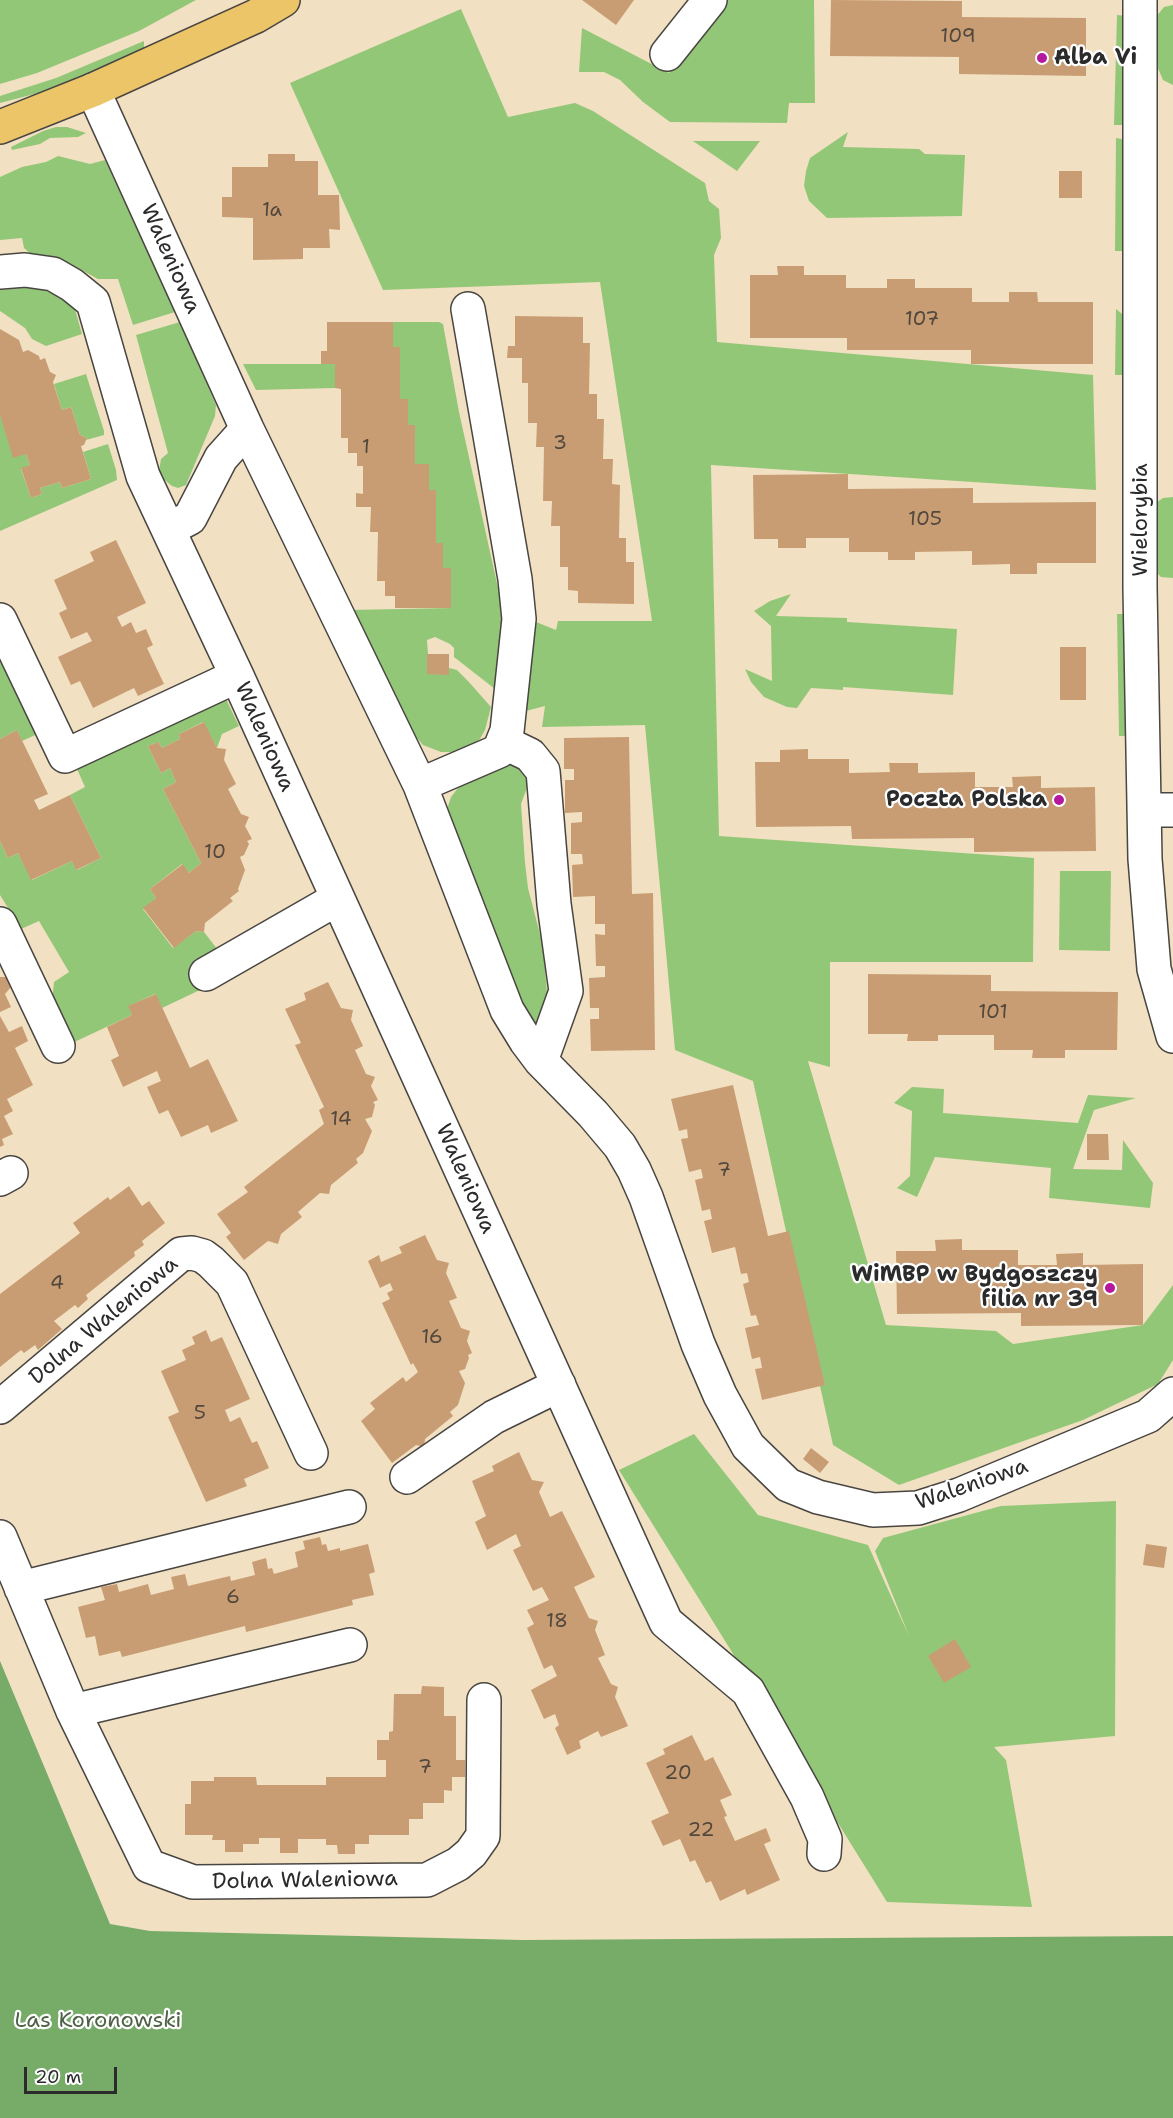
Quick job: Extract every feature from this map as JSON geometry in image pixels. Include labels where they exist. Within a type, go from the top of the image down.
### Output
[{"type":"main road","points":[[0,127],[93,90],[256,16],[284,0]]},
{"type":"street","points":[[667,54],[710,0]]},
{"type":"street","name":"Wielorybia","points":[[1140,0],[1140,588],[1159,810],[1146,881],[1154,969],[1173,1036]]},
{"type":"street","name":"Waleniowa","points":[[93,90],[247,429],[420,785],[507,1010],[525,1041],[541,1061],[593,1114],[620,1146],[634,1170],[646,1197],[698,1344],[720,1395],[748,1446],[788,1485],[818,1497],[873,1510],[918,1508],[959,1495],[1148,1416],[1173,1394]]},
{"type":"street","name":"Waleniowa","points":[[0,272],[25,270],[53,274],[72,285],[93,302],[143,476],[237,676],[666,1622],[748,1691],[807,1797],[825,1839],[824,1854]]},
{"type":"street","points":[[420,785],[499,751],[507,731],[519,619],[515,579],[468,309]]},
{"type":"street","points":[[169,529],[190,518],[221,458],[247,429]]},
{"type":"street","points":[[0,620],[65,756],[237,676]]},
{"type":"street","points":[[502,742],[530,755],[543,771],[554,904],[566,991],[541,1061]]},
{"type":"street","points":[[206,974],[338,898]]},
{"type":"street","points":[[0,924],[58,1046]]},
{"type":"street","name":"Dolna Waleniowa","points":[[0,1407],[182,1254],[192,1253],[203,1256],[232,1283],[311,1453]]},
{"type":"street","points":[[407,1477],[494,1417],[559,1385]]},
{"type":"street","points":[[21,1588],[349,1508]]},
{"type":"street","name":"Dolna Waleniowa","points":[[0,1537],[73,1711],[149,1866],[193,1882],[427,1880],[458,1864],[471,1853],[483,1836],[484,1700]]},
{"type":"street","points":[[73,1711],[350,1645]]},
{"type":"green space","points":[[0,0],[196,0],[139,31],[37,73],[0,84]]},
{"type":"green space","points":[[723,0],[814,0],[815,103],[789,103],[787,123],[670,122],[643,102],[620,80],[604,72],[579,72],[582,28],[669,73]]},
{"type":"green space","points":[[1173,5],[1173,85],[1163,80],[1157,66],[1155,18],[1164,7]]},
{"type":"green space","points":[[461,9],[508,117],[575,103],[593,111],[705,183],[709,201],[719,209],[721,238],[714,255],[717,342],[1093,375],[1096,490],[711,465],[719,836],[1034,858],[1033,962],[830,962],[830,1067],[808,1061],[886,1325],[996,1331],[1013,1344],[1143,1325],[1173,1285],[1173,1360],[1158,1384],[1083,1420],[899,1485],[833,1445],[753,1081],[675,1050],[645,725],[542,727],[545,706],[526,711],[536,622],[556,630],[558,621],[652,621],[600,282],[383,290],[290,83]]},
{"type":"green space","points":[[1117,15],[1127,16],[1124,125],[1114,125]]},
{"type":"green space","points":[[144,41],[144,50],[95,72],[46,91],[0,103],[0,96],[56,78]]},
{"type":"green space","points":[[56,127],[67,127],[86,133],[78,137],[50,138],[40,144],[12,150],[11,147]]},
{"type":"green space","points":[[848,132],[843,147],[919,149],[925,154],[965,155],[962,216],[827,218],[809,201],[804,186],[806,171],[810,158]]},
{"type":"green space","points":[[1116,138],[1128,140],[1125,251],[1115,251]]},
{"type":"green space","points":[[693,141],[760,141],[737,171]]},
{"type":"green space","points":[[58,156],[90,164],[105,160],[175,312],[133,325],[118,279],[98,279],[63,260],[33,256],[24,248],[22,238],[0,240],[0,177],[22,167],[46,162]]},
{"type":"green space","points":[[45,286],[74,306],[82,334],[46,346],[32,339],[25,328],[0,311],[0,290]]},
{"type":"green space","points":[[1116,309],[1132,322],[1126,375],[1115,375]]},
{"type":"green space","points":[[180,322],[216,405],[215,416],[186,485],[178,488],[161,477],[159,471],[161,459],[168,453],[136,335]]},
{"type":"green space","points":[[393,322],[439,322],[443,324],[459,412],[504,615],[495,689],[454,657],[454,648],[450,644],[435,637],[427,640],[428,654],[449,654],[449,668],[457,670],[491,707],[485,730],[480,739],[465,750],[454,752],[441,752],[423,745],[416,737],[347,610],[451,608],[451,568],[443,568],[443,543],[436,543],[436,490],[429,490],[429,464],[415,464],[415,426],[408,425],[408,399],[400,399],[400,347],[393,347]]},
{"type":"green space","points":[[243,364],[335,364],[335,388],[256,390]]},
{"type":"green space","points":[[86,374],[104,435],[86,440],[87,438],[80,435],[71,407],[62,410],[54,384]]},
{"type":"green space","points":[[0,415],[26,454],[30,465],[21,469],[31,498],[42,494],[40,488],[60,482],[62,488],[91,479],[83,452],[108,444],[117,480],[0,531]]},
{"type":"green space","points":[[1173,497],[1173,578],[1161,577],[1151,567],[1150,507],[1163,498]]},
{"type":"green space","points":[[791,594],[776,616],[847,618],[847,622],[957,629],[953,695],[843,687],[843,690],[811,688],[797,708],[787,707],[764,697],[751,682],[745,669],[772,681],[771,626],[754,611],[770,601]]},
{"type":"green space","points":[[1117,614],[1125,614],[1129,736],[1119,736]]},
{"type":"green space","points":[[0,639],[44,731],[22,741],[17,730],[0,739]]},
{"type":"green space","points":[[225,697],[239,726],[222,734],[217,748],[203,722],[179,734],[180,739],[162,748],[158,742],[148,746],[161,773],[170,768],[176,782],[163,789],[201,863],[189,873],[182,864],[150,889],[156,898],[143,909],[173,948],[196,931],[204,932],[221,954],[193,971],[200,990],[162,1008],[155,994],[129,1006],[132,1015],[68,1045],[51,1012],[54,982],[69,972],[39,921],[21,929],[0,895],[0,841],[8,858],[18,853],[32,880],[72,861],[77,870],[101,858],[70,795],[85,787],[73,760]]},
{"type":"green space","points":[[504,764],[523,769],[529,782],[521,804],[525,863],[528,888],[543,946],[548,1004],[539,1027],[534,1026],[530,1020],[449,830],[448,806],[458,788],[469,779]]},
{"type":"green space","points":[[1060,871],[1111,871],[1110,951],[1059,950]]},
{"type":"green space","points":[[912,1087],[944,1089],[943,1113],[1078,1123],[1088,1095],[1136,1098],[1094,1110],[1073,1169],[1122,1170],[1123,1140],[1153,1183],[1150,1208],[1049,1198],[1051,1168],[935,1157],[917,1197],[897,1188],[910,1176],[912,1111],[894,1103]]},
{"type":"green space","points":[[694,1434],[758,1515],[868,1545],[909,1636],[875,1551],[883,1538],[1001,1506],[1116,1501],[1115,1736],[994,1747],[1006,1760],[1032,1907],[887,1902],[619,1470]]},
{"type":"green space","name":"Las Koronowski","points":[[0,1661],[110,1924],[150,1931],[522,1940],[1173,1936],[1173,2118],[0,2118]]},
{"type":"building","points":[[582,0],[634,0],[616,25]]},
{"type":"building","points":[[831,0],[962,1],[962,17],[1086,18],[1086,76],[959,74],[959,57],[830,56]]},
{"type":"building","points":[[268,154],[295,154],[295,161],[318,161],[318,195],[339,195],[340,230],[329,229],[330,248],[303,248],[303,259],[253,260],[253,218],[222,217],[222,197],[232,197],[232,167],[268,167]]},
{"type":"building","points":[[1059,171],[1082,171],[1082,198],[1059,198]]},
{"type":"building","points":[[777,266],[804,266],[804,275],[846,275],[846,288],[887,288],[887,279],[915,279],[915,288],[972,288],[972,302],[1009,302],[1009,292],[1037,292],[1038,302],[1093,302],[1093,364],[971,364],[971,350],[847,350],[847,338],[750,338],[750,275],[778,275]]},
{"type":"building","points":[[515,316],[583,317],[583,343],[590,343],[589,394],[597,394],[597,419],[604,419],[603,459],[613,459],[612,484],[620,485],[619,538],[626,538],[626,562],[634,562],[634,604],[578,603],[578,591],[568,590],[568,567],[560,567],[560,526],[551,526],[552,501],[543,501],[544,447],[536,447],[537,423],[528,423],[528,383],[522,383],[522,358],[507,358],[508,346],[515,346]]},
{"type":"building","points":[[327,322],[393,322],[393,347],[400,347],[400,399],[408,399],[408,425],[415,425],[415,464],[429,464],[429,490],[436,490],[436,543],[443,543],[443,568],[451,568],[451,608],[395,608],[395,596],[385,596],[385,581],[377,581],[378,532],[370,532],[371,507],[356,507],[356,493],[363,494],[363,466],[357,466],[357,453],[348,453],[348,438],[341,438],[341,389],[335,388],[335,364],[321,364],[321,351],[327,351]]},
{"type":"building","points":[[0,329],[19,340],[23,352],[28,350],[39,356],[40,360],[45,358],[50,372],[56,375],[53,382],[62,410],[71,407],[80,435],[87,438],[81,446],[91,479],[62,488],[60,482],[40,488],[42,494],[31,498],[21,468],[30,465],[26,454],[13,458],[0,415]]},
{"type":"building","points":[[848,474],[848,489],[973,488],[973,503],[1096,502],[1096,563],[1037,563],[1037,574],[1010,574],[1010,564],[972,565],[972,551],[915,552],[915,560],[888,560],[888,552],[849,552],[849,538],[806,538],[806,548],[778,548],[778,539],[754,539],[753,475]]},
{"type":"building","points":[[116,540],[146,603],[117,617],[122,627],[131,622],[136,633],[146,629],[153,645],[147,648],[164,684],[138,696],[134,688],[93,708],[80,681],[71,685],[58,657],[92,641],[87,632],[71,639],[59,613],[67,609],[54,580],[94,561],[90,552]]},
{"type":"building","points":[[1060,647],[1086,647],[1086,700],[1060,700]]},
{"type":"building","points":[[427,654],[449,654],[449,675],[427,674]]},
{"type":"building","points":[[204,722],[217,748],[226,749],[224,760],[236,784],[228,789],[241,814],[249,817],[245,826],[252,839],[247,841],[249,844],[244,855],[240,857],[245,870],[239,891],[230,898],[233,901],[205,923],[204,932],[196,931],[174,948],[143,908],[156,898],[150,889],[183,864],[189,873],[201,863],[163,789],[176,782],[170,768],[161,773],[148,746],[158,742],[162,748],[180,739],[179,734]]},
{"type":"building","points":[[17,730],[48,794],[34,800],[39,810],[70,795],[101,858],[76,870],[72,861],[31,880],[18,853],[8,858],[0,841],[0,739]]},
{"type":"building","points":[[629,737],[632,894],[653,893],[655,1050],[591,1051],[590,1019],[599,1019],[599,1008],[590,1008],[589,978],[605,977],[605,966],[596,966],[595,934],[605,935],[605,924],[595,924],[595,896],[573,897],[572,865],[583,864],[582,854],[571,854],[571,823],[582,822],[582,812],[565,813],[565,780],[574,780],[574,769],[564,769],[564,738]]},
{"type":"building","points":[[808,749],[808,759],[849,759],[849,773],[890,772],[889,763],[918,763],[918,773],[975,772],[975,787],[1013,787],[1012,777],[1041,776],[1041,788],[1095,787],[1096,851],[974,852],[974,838],[852,839],[851,826],[756,827],[755,762],[780,762],[780,750]]},
{"type":"building","points":[[868,974],[991,975],[991,991],[1118,992],[1117,1050],[1065,1050],[1065,1058],[1032,1058],[1033,1050],[994,1050],[994,1035],[938,1035],[938,1041],[907,1041],[908,1034],[868,1034]]},
{"type":"building","points":[[0,977],[7,977],[12,986],[5,994],[11,1007],[0,1012]]},
{"type":"building","points":[[328,982],[341,1008],[353,1010],[351,1020],[363,1046],[355,1050],[366,1074],[375,1077],[371,1086],[378,1100],[373,1102],[375,1105],[372,1117],[365,1119],[372,1131],[363,1153],[356,1159],[358,1163],[331,1185],[329,1194],[320,1193],[298,1212],[302,1217],[281,1234],[278,1244],[268,1241],[244,1260],[226,1237],[231,1233],[217,1214],[248,1192],[244,1187],[324,1124],[319,1110],[324,1107],[295,1045],[301,1043],[285,1009],[306,1000],[304,993]]},
{"type":"building","points":[[156,994],[190,1068],[208,1059],[238,1121],[211,1133],[208,1125],[181,1137],[168,1110],[159,1114],[147,1087],[161,1081],[157,1071],[123,1087],[111,1060],[119,1056],[107,1027],[132,1015],[128,1006]]},
{"type":"building","points":[[0,1016],[9,1032],[22,1026],[28,1041],[15,1048],[33,1085],[7,1099],[13,1111],[4,1116],[13,1134],[2,1139],[4,1145],[0,1147]]},
{"type":"building","points":[[733,1085],[768,1236],[789,1231],[825,1385],[762,1400],[755,1369],[762,1368],[760,1357],[752,1359],[745,1328],[759,1325],[756,1315],[751,1316],[743,1284],[749,1282],[747,1273],[741,1274],[735,1247],[712,1253],[704,1221],[712,1219],[710,1209],[702,1211],[695,1180],[703,1178],[701,1169],[689,1172],[681,1139],[688,1138],[687,1129],[679,1131],[671,1099]]},
{"type":"building","points":[[1087,1134],[1108,1134],[1109,1160],[1087,1160]]},
{"type":"building","points":[[129,1186],[142,1206],[149,1201],[165,1223],[142,1241],[144,1245],[134,1252],[135,1256],[86,1295],[88,1299],[78,1308],[75,1305],[54,1321],[62,1329],[38,1350],[35,1345],[24,1353],[21,1350],[0,1367],[0,1294],[80,1233],[73,1223],[108,1197],[110,1200]]},
{"type":"building","points":[[425,1235],[437,1260],[449,1263],[446,1273],[457,1298],[449,1301],[461,1328],[470,1331],[467,1341],[472,1353],[468,1355],[465,1369],[459,1371],[465,1383],[458,1405],[450,1412],[453,1416],[425,1439],[424,1447],[416,1445],[392,1463],[361,1421],[375,1409],[370,1403],[403,1377],[406,1382],[418,1372],[413,1363],[411,1365],[382,1303],[390,1299],[387,1293],[393,1290],[390,1283],[380,1288],[368,1261],[379,1255],[381,1262],[402,1253],[399,1247]]},
{"type":"building","points":[[962,1239],[962,1250],[1018,1250],[1018,1265],[1057,1265],[1056,1254],[1083,1253],[1083,1265],[1143,1264],[1143,1325],[1021,1326],[1021,1313],[897,1314],[896,1251],[936,1251],[935,1240]]},
{"type":"building","points":[[206,1330],[211,1342],[222,1337],[250,1399],[225,1410],[230,1422],[240,1417],[252,1443],[257,1441],[269,1468],[244,1479],[247,1486],[206,1502],[168,1417],[179,1412],[161,1371],[186,1360],[182,1350],[195,1344],[192,1337]]},
{"type":"building","points":[[811,1448],[829,1462],[820,1473],[803,1459]]},
{"type":"building","points":[[519,1452],[532,1480],[544,1482],[539,1492],[550,1517],[562,1511],[595,1577],[574,1587],[589,1618],[598,1621],[595,1630],[605,1655],[598,1658],[611,1684],[618,1687],[615,1697],[628,1726],[601,1737],[598,1731],[579,1741],[581,1748],[567,1755],[555,1728],[559,1725],[555,1714],[544,1719],[531,1690],[557,1676],[552,1665],[544,1669],[527,1628],[534,1624],[527,1610],[549,1600],[542,1587],[533,1591],[513,1550],[521,1546],[516,1534],[487,1550],[475,1522],[486,1516],[472,1481],[494,1471],[492,1466]]},
{"type":"building","points":[[320,1537],[322,1545],[326,1544],[328,1551],[340,1548],[340,1551],[368,1544],[375,1572],[369,1574],[374,1595],[352,1600],[353,1605],[246,1632],[245,1626],[122,1657],[120,1651],[99,1656],[95,1636],[86,1638],[78,1607],[105,1600],[101,1587],[117,1584],[119,1592],[148,1584],[151,1595],[174,1589],[171,1577],[185,1574],[188,1586],[230,1576],[231,1581],[255,1575],[252,1562],[266,1558],[268,1569],[272,1568],[274,1574],[298,1567],[295,1552],[305,1549],[303,1541]]},
{"type":"building","points":[[1146,1544],[1167,1547],[1164,1568],[1143,1565]]},
{"type":"building","points":[[955,1639],[971,1667],[944,1683],[928,1656]]},
{"type":"building","points":[[422,1686],[444,1687],[444,1716],[456,1716],[456,1760],[465,1760],[465,1777],[452,1777],[452,1791],[444,1790],[444,1803],[423,1803],[423,1819],[409,1819],[409,1835],[369,1835],[369,1844],[355,1844],[355,1854],[338,1854],[337,1845],[326,1845],[326,1839],[298,1839],[298,1853],[280,1853],[280,1838],[259,1838],[259,1844],[243,1844],[243,1852],[225,1852],[225,1840],[212,1840],[213,1835],[185,1835],[185,1804],[191,1804],[191,1781],[214,1781],[214,1777],[256,1777],[257,1785],[326,1785],[326,1777],[386,1777],[386,1760],[377,1760],[377,1740],[389,1740],[389,1732],[393,1731],[394,1694],[421,1694]]},
{"type":"building","points":[[692,1735],[705,1761],[713,1757],[732,1795],[720,1800],[727,1816],[724,1817],[735,1841],[766,1828],[771,1841],[764,1844],[780,1880],[747,1895],[745,1889],[720,1901],[711,1881],[706,1883],[695,1860],[690,1862],[680,1839],[663,1846],[651,1821],[669,1813],[646,1763],[665,1754],[663,1749]]},
{"type":"place","name":"Alba Vi","points":[[1042,58]]},
{"type":"place","name":"Poczta Polska","points":[[1059,800]]},
{"type":"place","name":"WiMBP w Bydgoszczy filia nr 39","points":[[1110,1288]]}]
